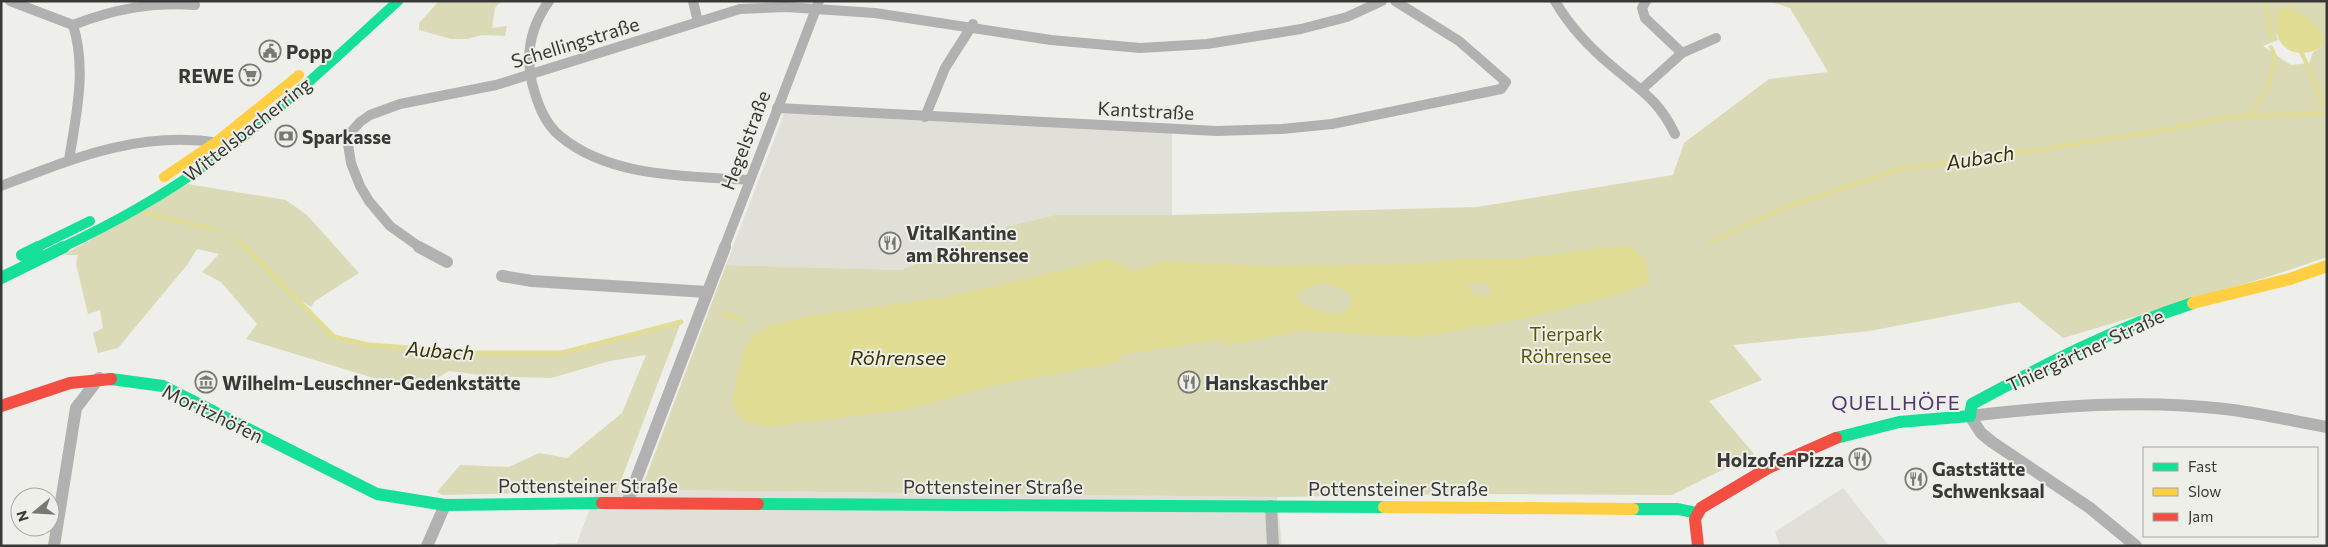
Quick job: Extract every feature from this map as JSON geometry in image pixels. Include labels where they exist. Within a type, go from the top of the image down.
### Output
[{"type":"main road","name":"Wittelsbacherring","points":[[152,184],[216,142],[307,67],[380,1]]},
{"type":"main road","name":"Wittelsbacherring","points":[[1,278],[107,225],[192,174],[278,109],[398,1]]},
{"type":"main road","points":[[1,265],[98,216]]},
{"type":"main road","name":"Thiergärtner Straße","points":[[1970,416],[1972,404],[2079,348],[2124,328],[2175,308],[2327,266]]},
{"type":"main road","name":"Moritzhöfen","points":[[1,406],[54,388],[98,378],[163,386],[376,494],[445,506]]},
{"type":"main road","points":[[1698,546],[1695,526],[1697,514],[1708,504],[1762,470],[1833,438],[1890,424],[1970,416]]},
{"type":"main road","name":"Pottensteiner Straße","points":[[445,506],[627,503],[1271,506],[1678,509],[1697,514]]},
{"type":"street","points":[[10,1],[73,25],[115,9],[134,5],[175,3],[195,5]]},
{"type":"street","points":[[549,1],[535,21],[530,75],[544,116],[557,133],[574,146],[600,159],[668,174],[749,180]]},
{"type":"street","points":[[693,1],[698,22]]},
{"type":"street","name":"Schellingstraße","points":[[447,262],[424,252],[394,231],[368,203],[360,190],[348,158],[347,147],[353,129],[371,114],[401,105],[480,89],[740,9],[766,4],[818,2],[897,9],[1097,46],[1145,48],[1199,45],[1304,28],[1347,17],[1382,1]]},
{"type":"street","name":"Kantstraße","points":[[777,108],[1217,131],[1282,129],[1332,124],[1501,89],[1506,82],[1459,41],[1395,1]]},
{"type":"street","points":[[1555,1],[1563,17],[1585,40],[1622,75],[1642,89],[1662,110],[1675,134]]},
{"type":"street","points":[[1646,1],[1642,8],[1645,18],[1682,52]]},
{"type":"street","name":"Hegelstraße","points":[[627,503],[818,2]]},
{"type":"street","points":[[925,117],[945,68],[973,24]]},
{"type":"street","points":[[69,160],[80,70],[78,36],[73,25]]},
{"type":"street","points":[[1642,89],[1682,52],[1716,38]]},
{"type":"street","points":[[1,186],[69,160],[112,148],[157,140],[188,138],[231,146]]},
{"type":"street","points":[[502,276],[532,281],[707,292]]},
{"type":"street","points":[[54,546],[76,408],[98,378]]},
{"type":"street","points":[[2136,546],[2090,508],[1992,442],[1981,433],[1970,416],[2127,405],[2192,407],[2260,413],[2327,427]]},
{"type":"street","points":[[427,546],[445,506]]},
{"type":"street","points":[[1271,506],[1273,546]]},
{"type":"shaded area","points":[[784,114],[1172,132],[1172,215],[1055,215],[980,233],[902,270],[726,265]]},
{"type":"shaded area","points":[[1843,488],[1889,546],[1780,546],[1775,532]]},
{"type":"shaded area","points":[[641,490],[1277,497],[1282,546],[556,546],[557,543],[577,543],[596,492]]},
{"type":"green space","points":[[439,1],[501,1],[495,8],[492,28],[507,26],[505,36],[482,35],[467,39],[451,39],[419,30],[419,23]]},
{"type":"green space","name":"Tierpark Röhrensee","points":[[1769,1],[2327,1],[2327,257],[2274,275],[2063,338],[2019,302],[1870,331],[1733,345],[1762,380],[1709,401],[1754,454],[1672,495],[1466,494],[1277,497],[641,490],[726,265],[902,270],[980,233],[1055,215],[1172,215],[1477,207],[1673,175],[1684,143],[1769,79],[1828,72],[1790,8]],"holes":[[[2276,34],[2322,47],[2313,52],[2309,63],[2291,65],[2263,46],[2278,40]]]},
{"type":"green space","points":[[187,184],[286,200],[307,215],[359,273],[315,301],[311,307],[297,298],[334,337],[369,345],[477,353],[562,353],[584,349],[681,322],[617,491],[442,495],[437,492],[460,465],[509,467],[539,453],[567,458],[622,413],[646,355],[610,361],[551,378],[488,376],[449,371],[432,381],[400,386],[246,339],[257,324],[221,282],[202,272],[219,254],[197,249],[187,265],[118,348],[98,353],[93,333],[103,328],[100,310],[88,314],[76,264],[78,255],[64,255]]},
{"type":"water","points":[[2293,8],[2314,22],[2323,35],[2322,47],[2311,52],[2301,53],[2285,47],[2279,40],[2276,31],[2278,9]]},
{"type":"water","name":"Röhrensee","points":[[1620,246],[1630,247],[1646,261],[1649,277],[1646,284],[1627,292],[1531,317],[1421,337],[1302,331],[1225,346],[1222,339],[1120,355],[1119,362],[999,384],[909,409],[768,427],[750,423],[738,416],[732,400],[744,350],[754,334],[772,325],[815,315],[948,297],[1109,259],[1135,271],[1162,261],[1262,266],[1414,264],[1464,258],[1513,259]],"holes":[[[1477,282],[1485,283],[1492,290],[1489,295],[1483,297],[1474,294],[1467,286]],[[1321,283],[1345,291],[1352,298],[1350,307],[1344,312],[1337,314],[1329,313],[1320,311],[1297,299],[1299,292]]]},
{"type":"waterway","name":"Aubach","points":[[2265,1],[2272,40]]},
{"type":"waterway","name":"Aubach","points":[[2271,47],[2275,56]]},
{"type":"waterway","points":[[2301,52],[2310,70]]},
{"type":"waterway","name":"Aubach","points":[[2258,102],[2267,90],[2275,59]]},
{"type":"waterway","points":[[2311,75],[2323,104]]},
{"type":"waterway","name":"Aubach","points":[[2247,116],[2255,106]]},
{"type":"waterway","name":"Aubach","points":[[1711,242],[1780,209],[1903,168],[1992,157],[2153,132],[2230,117],[2327,113]]},
{"type":"waterway","name":"Aubach","points":[[142,213],[215,229]]},
{"type":"waterway","name":"Aubach","points":[[237,239],[245,247]]},
{"type":"waterway","name":"Aubach","points":[[245,247],[334,337],[369,345],[477,353],[562,353],[681,322]]},
{"type":"waterway","points":[[726,314],[742,320]]},
{"type":"traffic: fast","points":[[1,278],[99,230],[206,165],[278,109],[398,1]]},
{"type":"traffic: fast","points":[[22,255],[90,221]]},
{"type":"traffic: fast","points":[[1836,438],[1899,422],[1970,416],[1972,404],[2053,361],[2136,323],[2193,303]]},
{"type":"traffic: fast","points":[[111,379],[163,386],[377,494],[445,505],[602,503]]},
{"type":"traffic: fast","points":[[758,504],[1384,507]]},
{"type":"traffic: fast","points":[[1633,509],[1678,509],[1697,513]]},
{"type":"traffic: slow","points":[[164,177],[216,142],[299,75]]},
{"type":"traffic: slow","points":[[2193,303],[2290,279],[2327,266]]},
{"type":"traffic: slow","points":[[1384,507],[1633,509]]},
{"type":"traffic: jam","points":[[1,406],[70,383],[84,380],[111,379]]},
{"type":"traffic: jam","points":[[1698,546],[1695,519],[1701,508],[1768,468],[1836,438]]},
{"type":"traffic: jam","points":[[602,503],[758,504]]},
{"type":"place","name":"Popp","points":[[270,51]]},
{"type":"place","name":"REWE","points":[[250,75]]},
{"type":"place","name":"Sparkasse","points":[[286,136]]},
{"type":"place","name":"VitalKantine am Röhrensee","points":[[890,243]]},
{"type":"place","name":"Wilhelm-Leuschner-Gedenkstätte","points":[[206,382]]},
{"type":"place","name":"Hanskaschber","points":[[1189,382]]},
{"type":"place","name":"HolzofenPizza","points":[[1860,459]]},
{"type":"place","name":"Gaststätte Schwenksaal","points":[[1916,479]]},
{"type":"district","name":"QUELLHÖFE","points":[[1896,402]]}]
